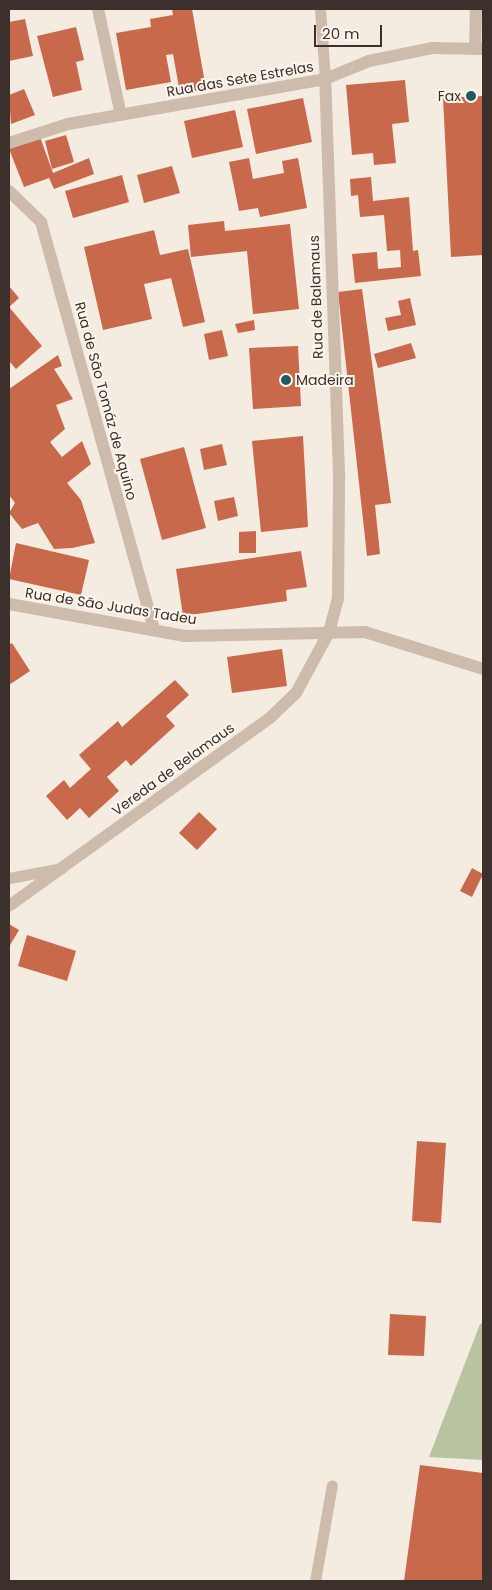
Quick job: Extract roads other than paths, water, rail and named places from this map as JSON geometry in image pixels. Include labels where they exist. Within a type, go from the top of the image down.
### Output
[{"type":"street","points":[[98,9],[121,115]]},
{"type":"street","points":[[476,9],[479,49]]},
{"type":"street","name":"Rua das Sete Estrelas","points":[[9,143],[68,124],[324,79],[369,61],[423,50],[479,49]]},
{"type":"street","name":"Rua de Balamaus","points":[[324,79],[339,474],[338,599],[329,632]]},
{"type":"street","name":"Rua de São Tomáz de Aquino","points":[[9,191],[40,222],[154,630]]},
{"type":"street","name":"Rua de São Judas Tadeu","points":[[9,604],[185,636],[365,632],[483,669]]},
{"type":"street","name":"Vereda de Belamaus","points":[[9,906],[271,717],[296,694],[329,632]]},
{"type":"lane","points":[[320,9],[324,79]]},
{"type":"lane","points":[[9,878],[62,868]]},
{"type":"lane","points":[[315,1581],[332,1484]]},
{"type":"place","name":"Fax","points":[[471,96]]},
{"type":"place","name":"Madeira","points":[[286,380]]}]
